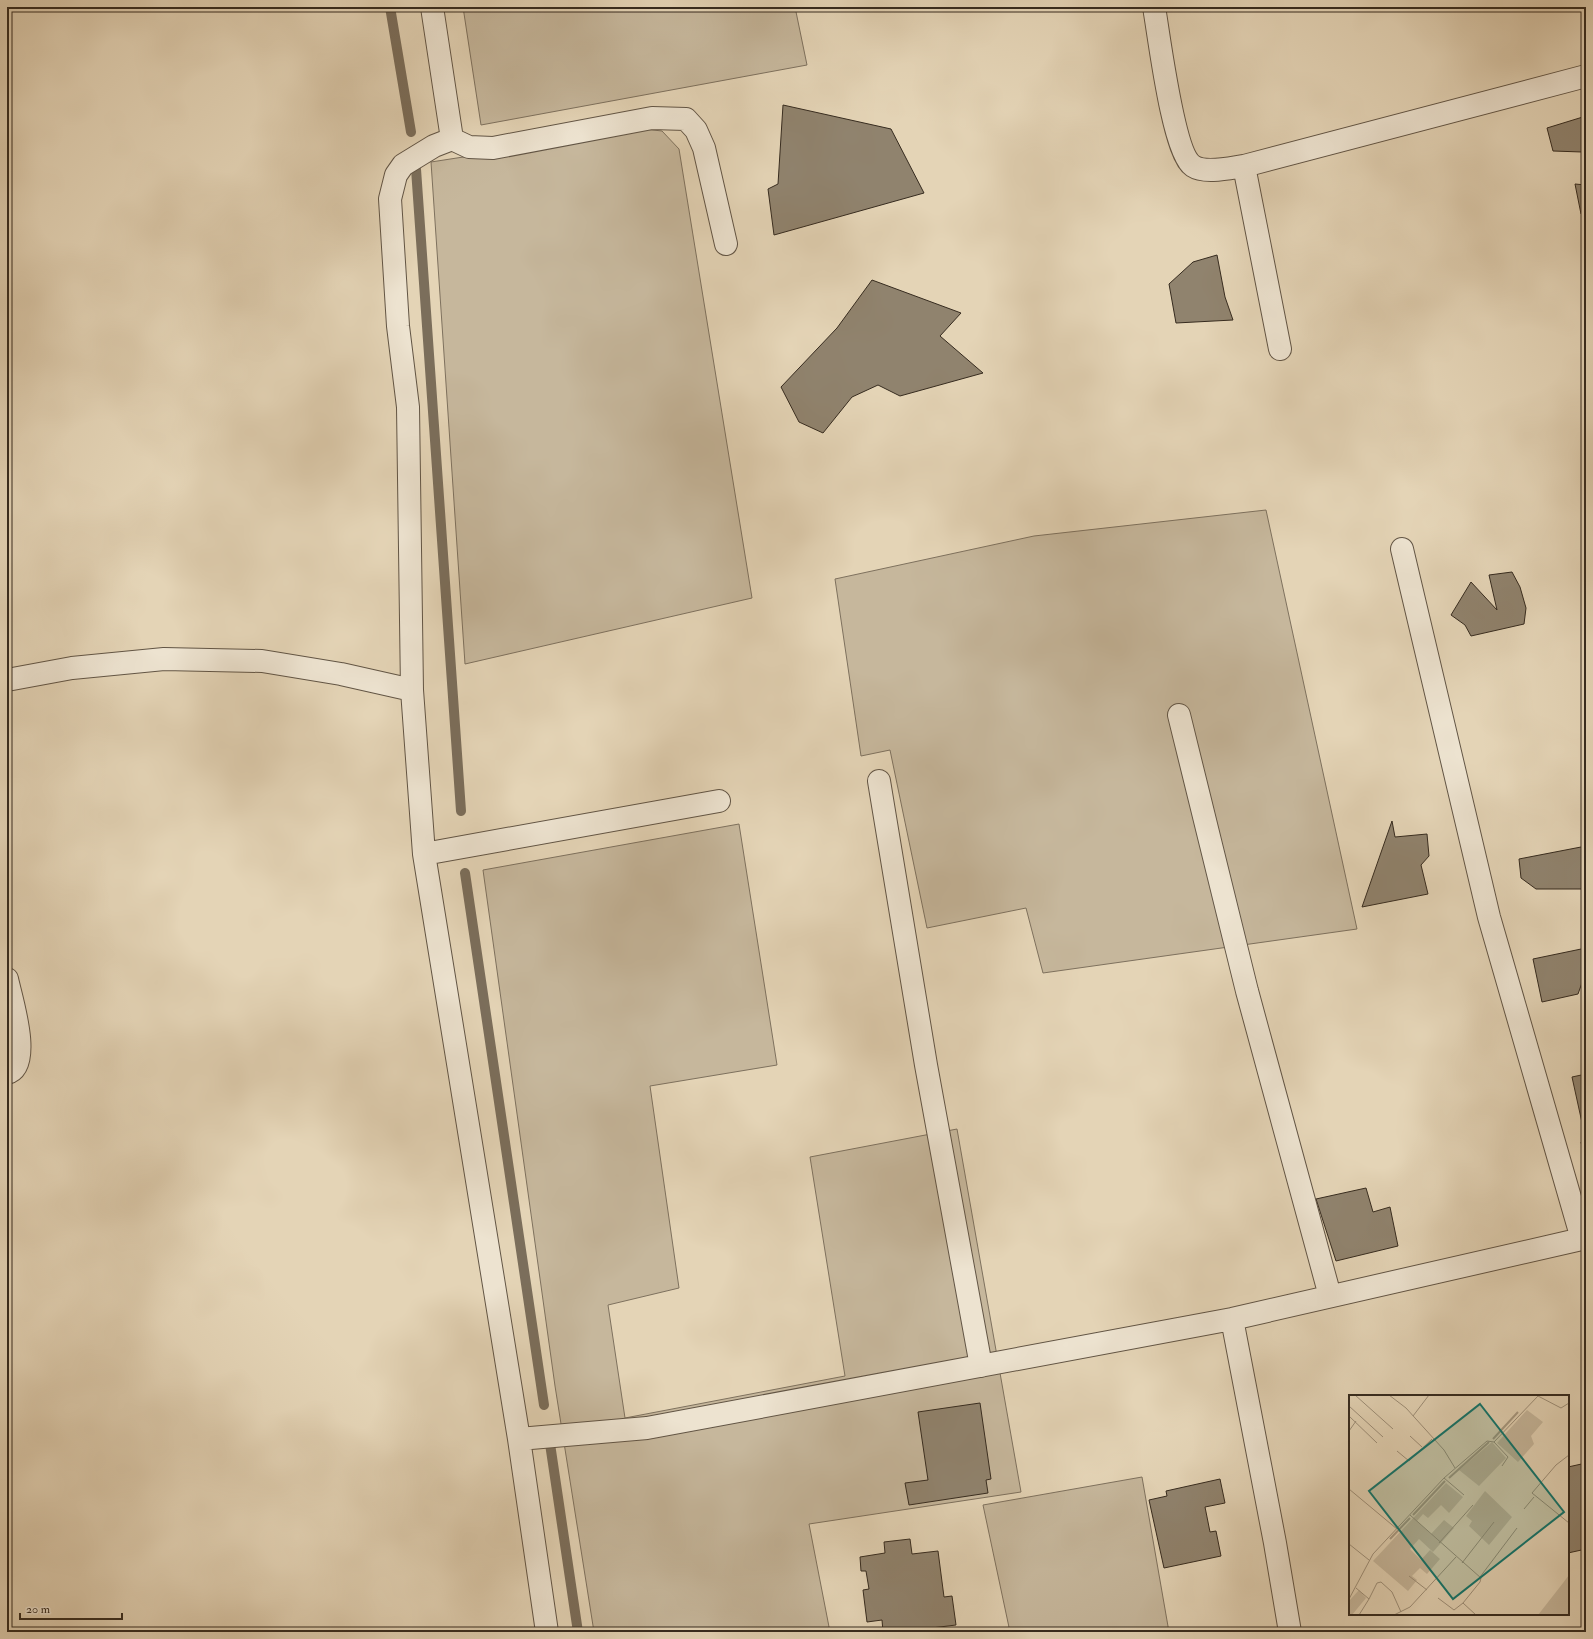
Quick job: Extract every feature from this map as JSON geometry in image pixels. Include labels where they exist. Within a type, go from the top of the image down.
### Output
[{"type":"street","points":[[432,7],[452,138]]},
{"type":"street","points":[[1154,7],[1176,134],[1184,156],[1193,167],[1211,171],[1244,166],[1586,76]]},
{"type":"street","points":[[452,138],[469,147],[493,148],[652,118],[686,119],[696,130],[704,148],[726,244]]},
{"type":"street","points":[[452,138],[424,152],[403,165],[396,175],[390,200],[398,326],[408,407],[412,690],[424,854],[548,1632]]},
{"type":"street","points":[[1244,166],[1280,349]]},
{"type":"street","points":[[518,1439],[646,1428],[982,1366],[1232,1319],[1584,1239],[1489,917],[1402,549]]},
{"type":"street","points":[[7,680],[72,668],[164,659],[262,661],[341,674],[412,690]]},
{"type":"street","points":[[1179,715],[1247,991],[1330,1296]]},
{"type":"street","points":[[879,781],[926,1065],[982,1366]]},
{"type":"street","points":[[424,854],[720,801]]},
{"type":"street","points":[[7,979],[19,1031],[19,1061],[11,1072],[7,1073]]},
{"type":"street","points":[[1232,1319],[1275,1544],[1290,1632]]},
{"type":"shaded area","points":[[463,7],[795,7],[807,65],[481,125]]},
{"type":"shaded area","points":[[644,129],[662,131],[679,149],[752,598],[465,664],[431,162]]},
{"type":"shaded area","points":[[1266,510],[1357,929],[1043,973],[1026,908],[927,928],[890,750],[861,756],[835,579],[1034,536]]},
{"type":"shaded area","points":[[739,824],[777,1065],[650,1086],[679,1288],[608,1305],[625,1418],[845,1376],[810,1157],[957,1129],[1021,1492],[809,1524],[830,1632],[594,1632],[555,1386],[483,870]]},
{"type":"shaded area","points":[[1142,1477],[1169,1632],[1010,1632],[983,1505]]},
{"type":"building","points":[[783,105],[891,129],[924,193],[774,235],[768,189],[778,184]]},
{"type":"building","points":[[1586,116],[1586,165],[1582,152],[1553,151],[1547,128]]},
{"type":"building","points":[[1575,184],[1586,185],[1586,218],[1581,214]]},
{"type":"building","points":[[1217,255],[1225,297],[1233,320],[1176,323],[1169,284],[1193,262]]},
{"type":"building","points":[[872,280],[961,313],[940,336],[983,373],[900,396],[878,385],[852,397],[823,433],[799,422],[781,387],[837,328]]},
{"type":"building","points":[[1512,572],[1520,587],[1526,608],[1524,624],[1471,636],[1465,625],[1451,615],[1471,582],[1497,610],[1489,575]]},
{"type":"building","points":[[1392,821],[1395,837],[1427,834],[1429,856],[1421,865],[1428,894],[1362,907]]},
{"type":"building","points":[[1581,847],[1586,849],[1586,889],[1536,889],[1521,878],[1519,859]]},
{"type":"building","points":[[1586,948],[1586,980],[1583,980],[1578,994],[1542,1002],[1533,959]]},
{"type":"building","points":[[1586,1074],[1586,1141],[1572,1077]]},
{"type":"building","points":[[1586,1141],[1586,1165],[1581,1142]]},
{"type":"building","points":[[1366,1188],[1373,1212],[1390,1207],[1398,1246],[1336,1261],[1316,1199]]},
{"type":"building","points":[[980,1403],[991,1479],[986,1480],[988,1493],[909,1505],[905,1483],[928,1480],[918,1412]]},
{"type":"building","points":[[1586,1463],[1586,1549],[1569,1553],[1569,1467]]},
{"type":"building","points":[[1220,1479],[1225,1503],[1205,1507],[1210,1532],[1216,1531],[1221,1556],[1164,1568],[1149,1500],[1167,1496],[1166,1491]]},
{"type":"building","points":[[910,1539],[912,1554],[938,1551],[944,1597],[952,1596],[956,1625],[899,1632],[883,1632],[882,1620],[867,1622],[863,1590],[869,1589],[866,1571],[861,1571],[860,1557],[885,1553],[884,1542]]},
{"type":"waterway","points":[[390,7],[411,132]]},
{"type":"waterway","points":[[416,169],[461,811]]},
{"type":"waterway","points":[[465,873],[544,1405]]},
{"type":"waterway","points":[[549,1437],[578,1632]]}]
